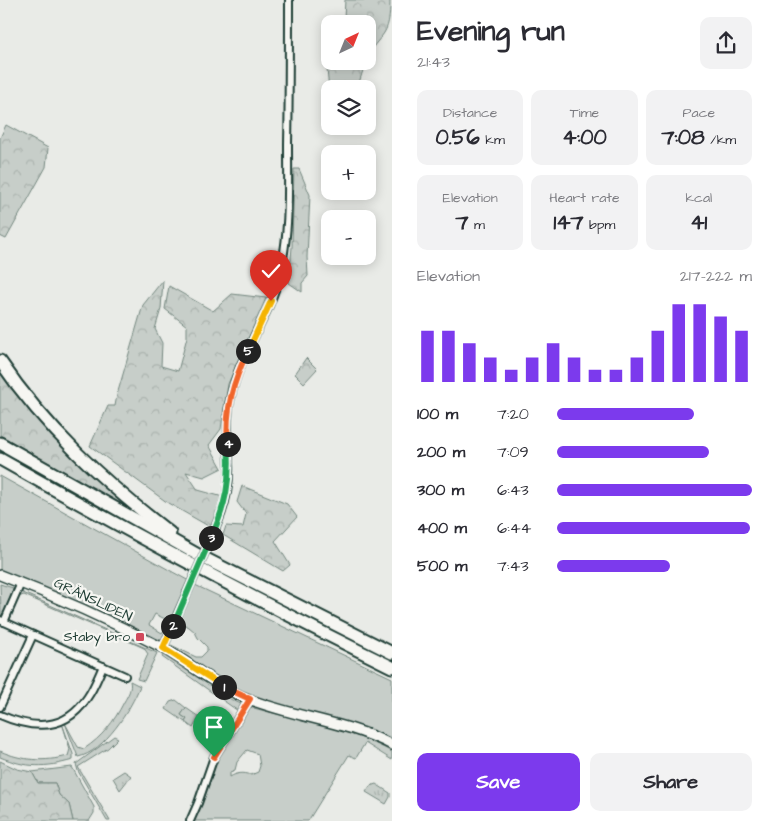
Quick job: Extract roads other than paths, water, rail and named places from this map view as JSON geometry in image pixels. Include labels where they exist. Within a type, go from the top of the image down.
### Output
[{"type":"highway","points":[[0,361],[39,413],[82,460],[130,501],[200,556]]},
{"type":"highway","points":[[0,443],[200,556],[392,653]]},
{"type":"highway","points":[[0,459],[169,554],[392,667]]},
{"type":"street","points":[[163,648],[216,527],[226,497],[229,482],[227,423],[231,396],[242,364],[271,301],[280,275],[287,218],[289,0]]},
{"type":"street","name":"GRÄNSLIDEN","points":[[0,575],[163,648],[222,687],[250,699],[357,729],[392,745]]},
{"type":"street","points":[[20,583],[2,621],[125,676]]},
{"type":"street","points":[[0,707],[32,635]]},
{"type":"street","points":[[0,715],[34,726],[63,720],[76,711],[87,699],[102,666]]},
{"type":"street","points":[[190,821],[214,757],[250,699]]},
{"type":"place","name":"Staby bro","points":[[140,637]]}]
